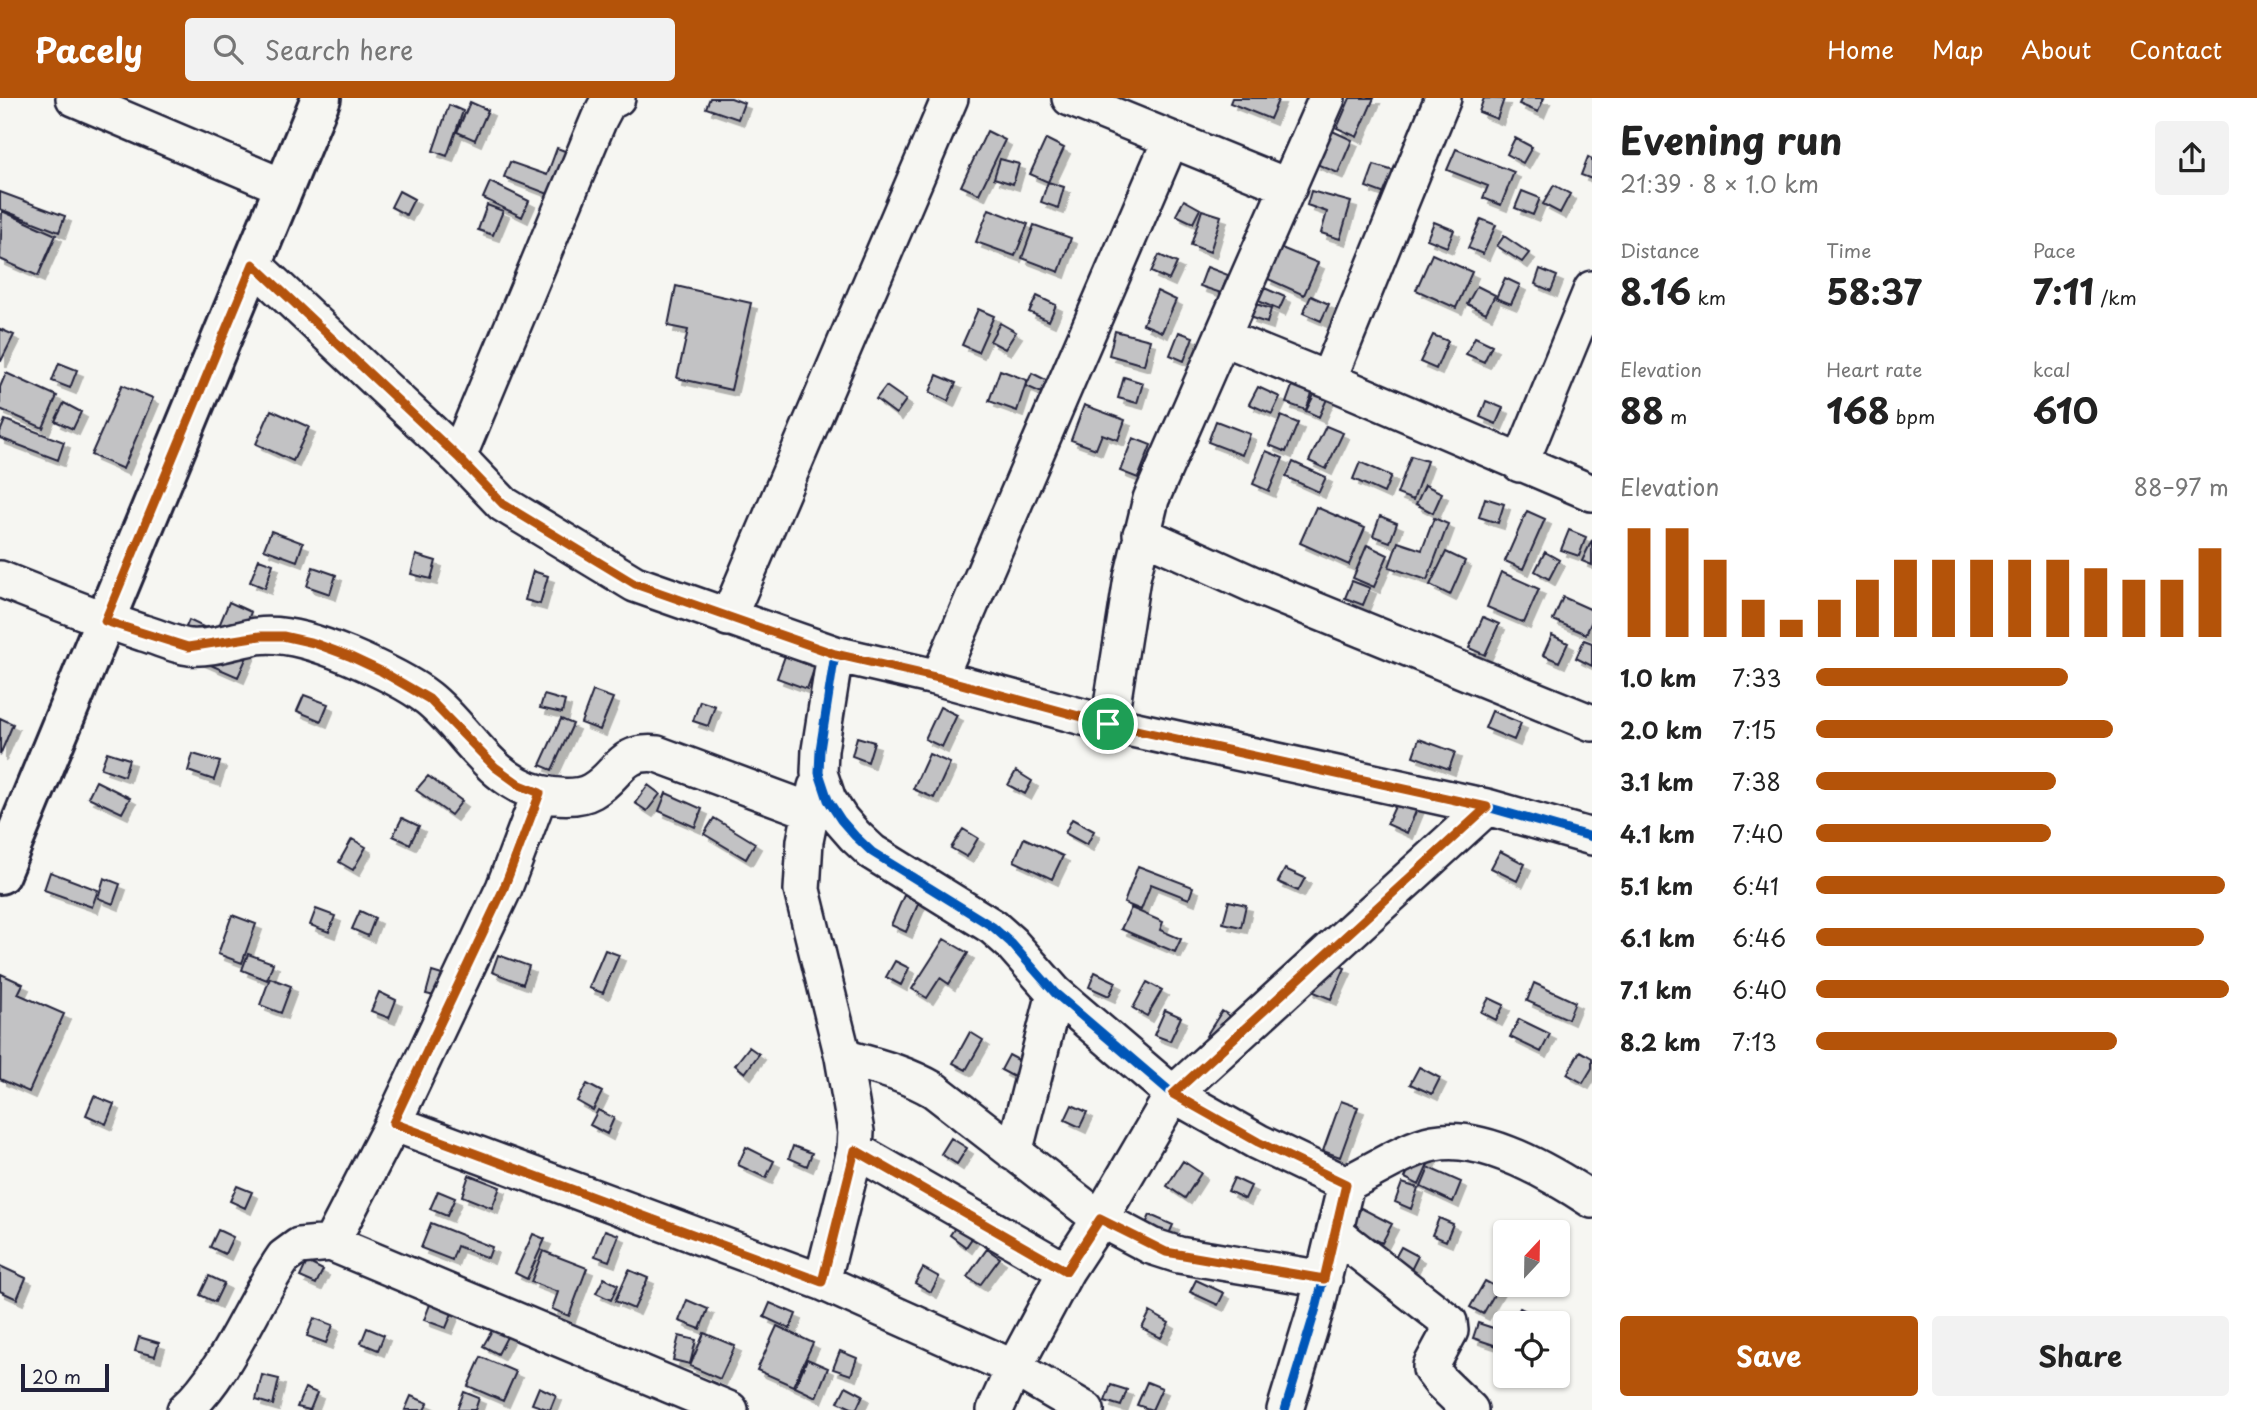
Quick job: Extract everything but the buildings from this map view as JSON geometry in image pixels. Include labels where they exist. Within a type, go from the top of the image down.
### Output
[{"type":"street","points":[[74,98],[285,187]]},
{"type":"street","points":[[4,851],[105,621],[321,98]]},
{"type":"street","points":[[458,457],[598,119],[608,102],[617,98]]},
{"type":"street","points":[[728,618],[950,98]]},
{"type":"street","points":[[1070,98],[1289,187]]},
{"type":"street","points":[[1108,724],[1141,534],[1151,499],[1327,98]]},
{"type":"street","points":[[1328,380],[1443,98]]},
{"type":"street","points":[[939,678],[1171,139]]},
{"type":"street","points":[[253,264],[458,457],[503,504],[635,584],[835,654],[939,678],[1108,724],[1487,807],[1592,836]]},
{"type":"street","points":[[1520,464],[1589,307]]},
{"type":"street","points":[[1222,337],[1592,493]]},
{"type":"street","points":[[1141,534],[1263,589],[1592,723]]},
{"type":"street","points":[[0,579],[105,621],[188,647],[260,636],[283,636],[314,643],[349,656],[429,699],[495,767],[520,785],[540,793],[577,797],[602,784],[623,760],[646,753],[657,754],[811,811]]},
{"type":"street","points":[[822,1282],[855,1150],[856,1132],[843,1058],[802,890],[805,841],[819,773],[835,654]]},
{"type":"street","points":[[819,773],[828,800],[855,836],[872,852],[993,927],[1012,943],[1055,993],[1173,1094],[1258,1142],[1346,1184]]},
{"type":"street","points":[[331,1243],[393,1123],[504,888],[540,793]]},
{"type":"street","points":[[995,1410],[1014,1368],[1066,1271],[1100,1219],[1173,1094],[1487,807]]},
{"type":"street","points":[[1013,1153],[1055,993]]},
{"type":"street","points":[[843,1058],[902,1073],[918,1080],[1100,1219],[1166,1252],[1324,1279]]},
{"type":"street","points":[[393,1123],[822,1282],[1014,1368],[1086,1410]]},
{"type":"street","points":[[1346,1184],[1433,1143],[1464,1142],[1524,1162],[1588,1189]]},
{"type":"street","points":[[855,1150],[1066,1271]]},
{"type":"street","points":[[1285,1410],[1324,1279],[1346,1184]]},
{"type":"street","points":[[1335,1233],[1449,1322],[1450,1331],[1431,1369],[1470,1410]]},
{"type":"street","points":[[185,1410],[199,1398],[213,1377],[284,1257],[299,1246],[331,1243],[730,1410]]},
{"type":"cycle path","points":[[253,264],[458,457],[503,504],[635,584],[835,654],[939,678],[1109,724],[1487,807],[1592,837]]},
{"type":"cycle path","points":[[835,654],[819,773],[828,800],[855,836],[872,852],[993,927],[1011,943],[1055,993],[1173,1094],[1258,1142],[1346,1184],[1317,1305],[1285,1410]]},
{"type":"route","points":[[253,264],[458,457],[503,504],[635,584],[835,654],[939,678],[1108,724],[1487,807],[1173,1094],[1277,1152],[1346,1184],[1324,1279],[1166,1252],[1100,1219],[1066,1271],[855,1150],[822,1282],[393,1123],[504,888],[540,793],[520,785],[495,767],[429,699],[349,656],[314,643],[283,636],[260,636],[188,647],[105,621],[253,264]]}]
